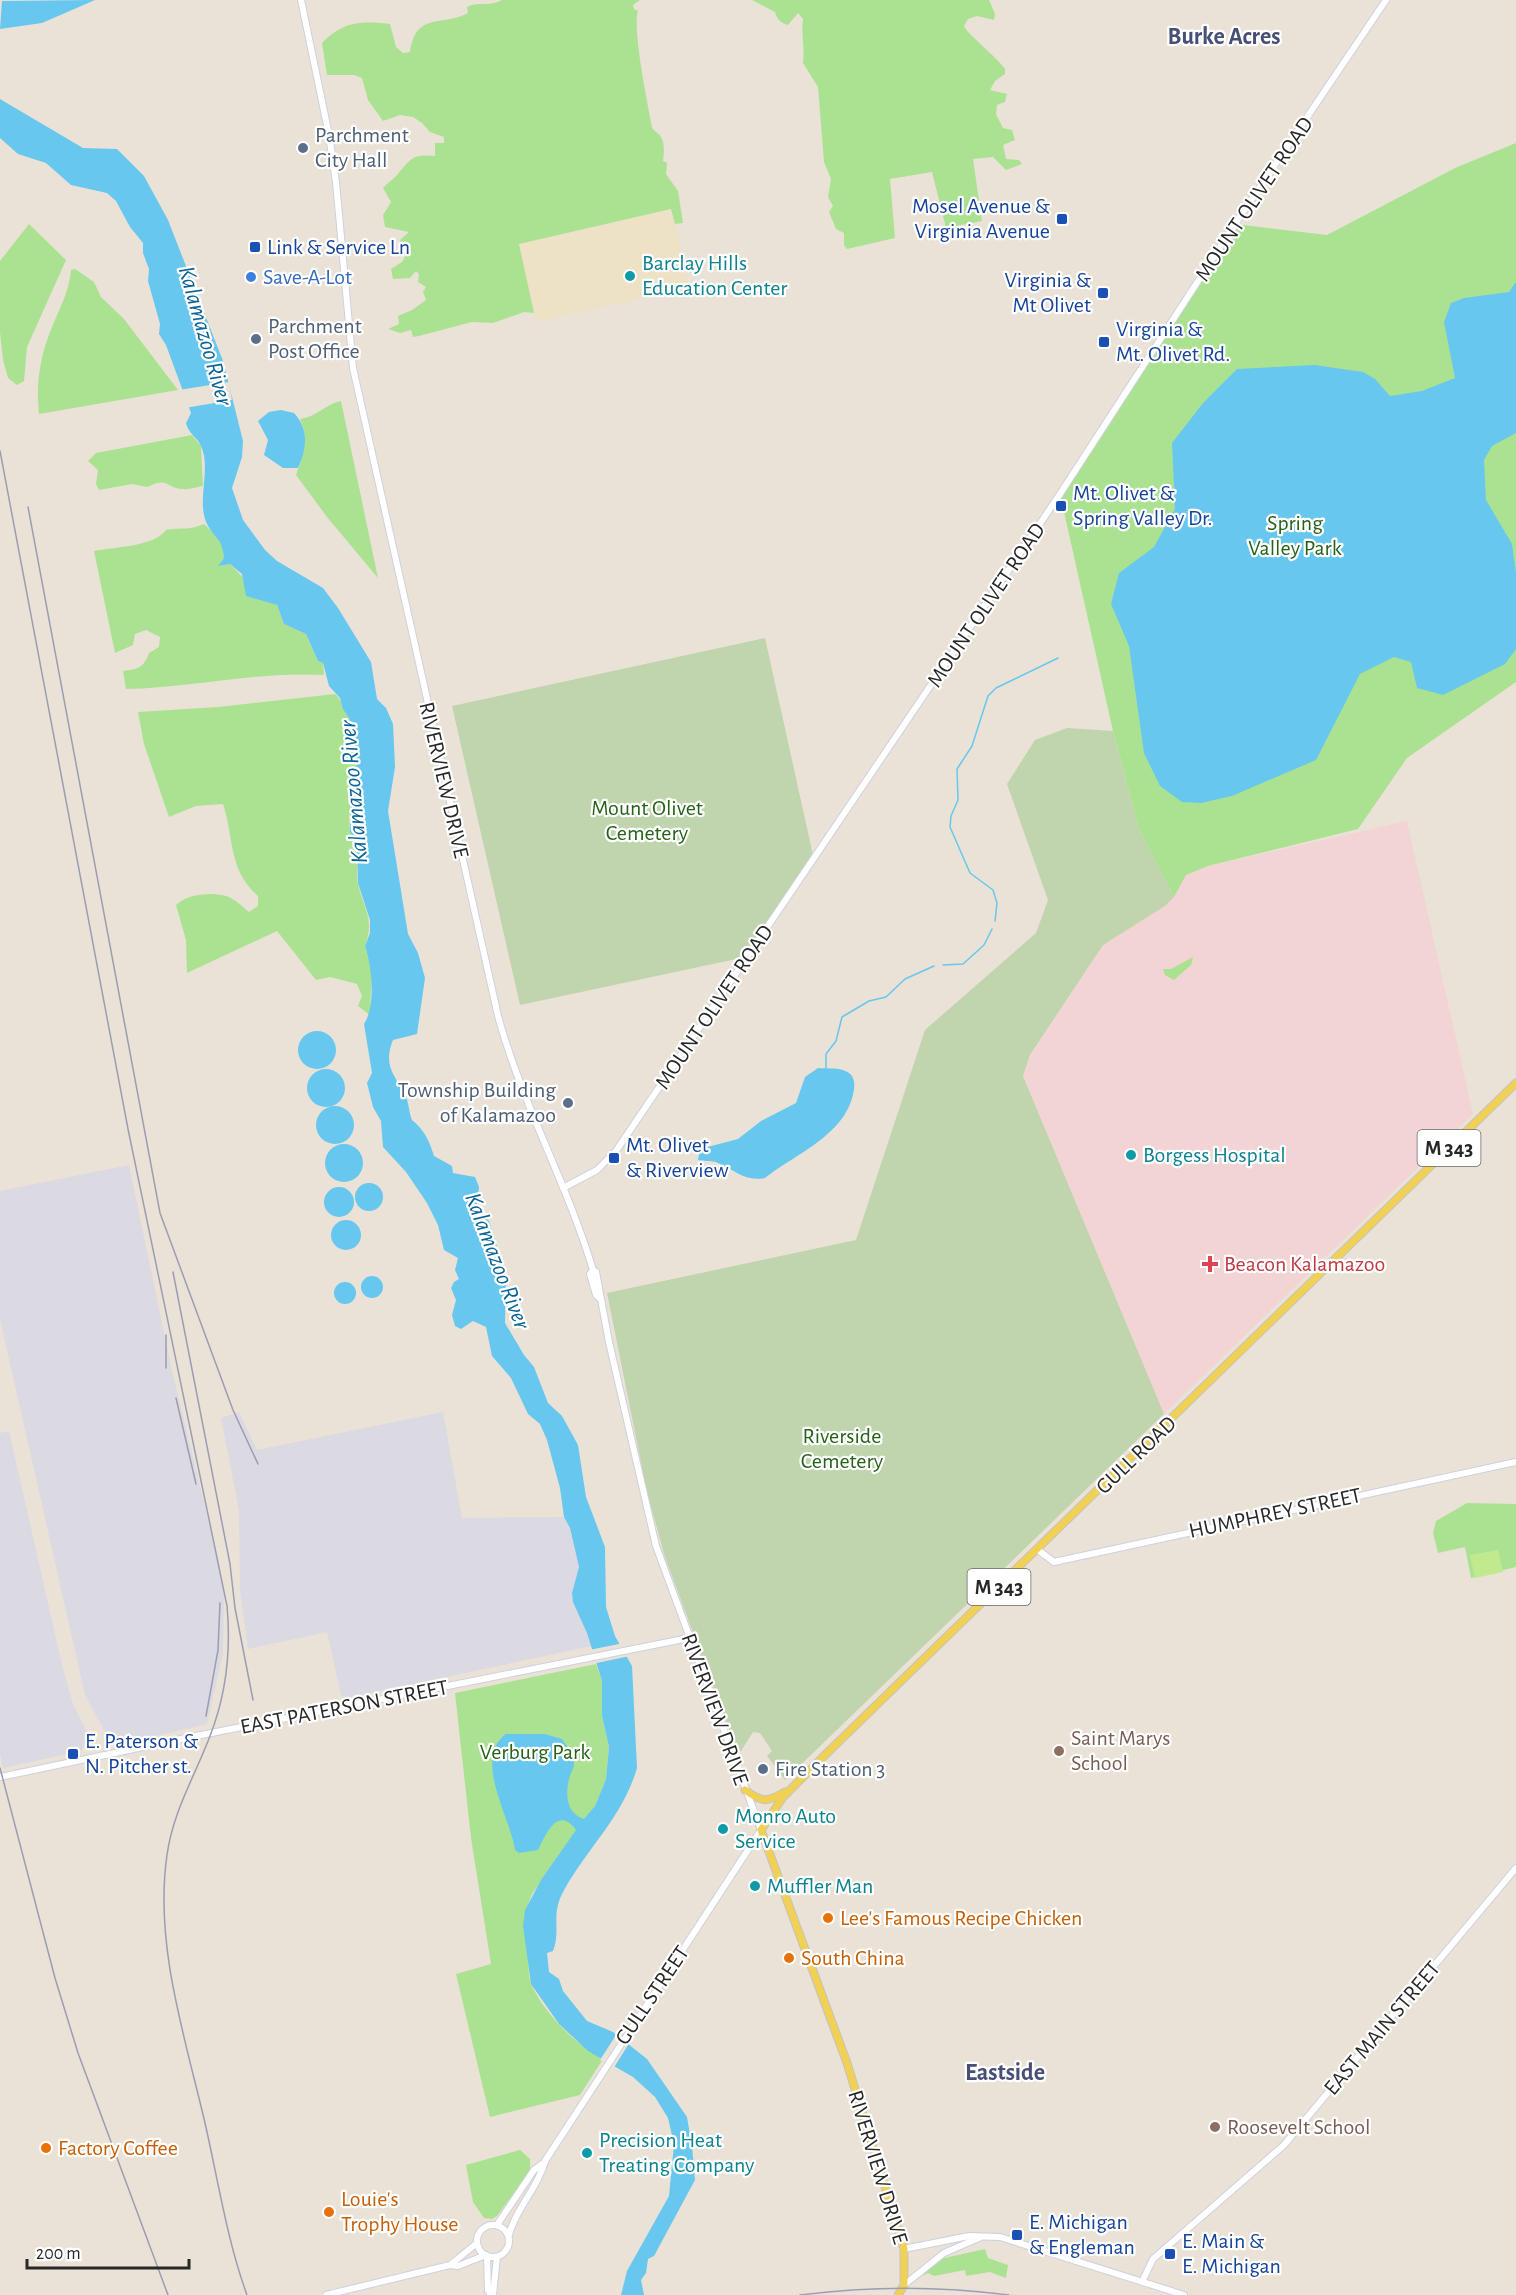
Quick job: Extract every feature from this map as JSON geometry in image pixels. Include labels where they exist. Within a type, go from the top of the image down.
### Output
[{"type":"main road","name":"GULL ROAD","points":[[761,1830],[773,1809],[794,1786],[1516,1083]]},
{"type":"main road","points":[[745,1790],[759,1801],[766,1802],[794,1786]]},
{"type":"main road","name":"RIVERVIEW DRIVE","points":[[761,1830],[847,2063],[904,2249],[904,2285]]},
{"type":"main road","points":[[898,2295],[904,2285]]},
{"type":"street","name":"RIVERVIEW DRIVE","points":[[301,0],[329,135],[337,186],[353,368],[498,1016],[517,1080],[563,1188],[593,1270],[590,1274],[600,1298],[650,1523],[689,1638],[761,1830]]},
{"type":"street","name":"MOUNT OLIVET ROAD","points":[[563,1188],[597,1170],[611,1158],[1060,494],[1235,224],[1386,0]]},
{"type":"street","name":"HUMPHREY STREET","points":[[1038,1550],[1054,1562],[1516,1462]]},
{"type":"street","name":"EAST PATERSON STREET","points":[[0,1777],[689,1638]]},
{"type":"street","name":"GULL STREET","points":[[509,2235],[513,2221],[542,2172],[545,2161],[761,1830]]},
{"type":"street","name":"EAST MAIN STREET","points":[[1142,2282],[1153,2259],[1284,2145],[1516,1868]]},
{"type":"street","name":"GULL STREET","points":[[497,2225],[534,2170],[545,2161]]},
{"type":"street","points":[[326,2295],[450,2265],[458,2266],[486,2255],[497,2257],[506,2251],[509,2235],[497,2225],[482,2229],[477,2243],[450,2265]]},
{"type":"street","points":[[904,2249],[956,2237],[984,2236],[1007,2239],[1184,2295]]},
{"type":"street","points":[[904,2285],[944,2253],[984,2236]]},
{"type":"street","points":[[477,2243],[486,2255],[488,2291],[492,2295]]},
{"type":"street","points":[[492,2295],[497,2257]]},
{"type":"shaded area","name":"Barclay Hills Education Center","points":[[672,209],[689,288],[536,322],[518,244]]},
{"type":"shaded area","name":"Beacon Kalamazoo","points":[[1407,821],[1473,1114],[1164,1414],[1023,1076],[1030,1056],[1103,945],[1165,906],[1186,875],[1208,866]]},
{"type":"shaded area","points":[[129,1165],[172,1371],[218,1560],[224,1593],[223,1653],[207,1724],[113,1746],[85,1695],[0,1319],[0,1191]]},
{"type":"shaded area","points":[[239,1412],[257,1450],[443,1412],[462,1518],[564,1517],[570,1528],[579,1568],[572,1593],[592,1646],[342,1699],[327,1632],[248,1649],[240,1590],[239,1511],[221,1418]]},
{"type":"shaded area","points":[[9,1431],[63,1669],[73,1704],[89,1736],[81,1751],[3,1768],[0,1754],[0,1433]]},
{"type":"green space","points":[[502,0],[640,0],[633,5],[638,11],[637,33],[644,86],[653,128],[662,140],[663,161],[667,163],[666,174],[678,191],[683,223],[675,224],[671,209],[519,244],[534,313],[524,312],[493,323],[472,322],[413,337],[411,330],[400,333],[388,329],[399,324],[398,316],[426,300],[423,292],[426,287],[418,282],[419,274],[416,271],[410,278],[393,279],[391,269],[402,262],[408,252],[400,240],[409,232],[385,227],[383,215],[391,202],[383,188],[413,158],[435,156],[435,143],[444,143],[444,137],[430,132],[413,117],[400,115],[383,121],[368,100],[362,78],[354,75],[327,75],[322,43],[338,30],[353,24],[390,24],[396,47],[403,53],[410,52],[413,39],[424,25],[468,13],[467,7],[471,5]]},
{"type":"green space","points":[[752,0],[989,0],[995,14],[994,20],[977,16],[968,19],[964,26],[1005,69],[1005,74],[995,81],[990,90],[1007,94],[1005,102],[997,105],[996,114],[1003,128],[1012,130],[1015,140],[1003,145],[1006,159],[1019,160],[1022,164],[1006,170],[993,157],[973,159],[982,221],[946,228],[932,172],[890,179],[895,238],[847,249],[844,245],[844,233],[836,229],[829,212],[833,206],[828,197],[831,179],[824,162],[818,87],[803,63],[803,19],[798,13],[788,25],[778,19],[775,12]]},
{"type":"green space","name":"Spring Valley Park","points":[[1516,143],[1516,682],[1407,758],[1358,829],[1208,866],[1186,875],[1174,897],[1139,829],[1113,731],[1060,494],[1235,224],[1327,235],[1455,168]]},
{"type":"green space","points":[[29,224],[66,260],[27,347],[24,381],[17,385],[8,378],[3,360],[0,332],[0,261]]},
{"type":"green space","points":[[75,269],[94,282],[101,297],[124,319],[178,390],[39,414],[38,384],[43,353],[66,294],[71,270]]},
{"type":"green space","points":[[341,401],[378,578],[327,517],[296,475],[304,447],[304,433],[300,419]]},
{"type":"green space","points":[[192,435],[201,446],[203,486],[185,489],[164,483],[147,487],[132,484],[99,490],[96,484],[98,470],[88,461],[96,453]]},
{"type":"green space","points":[[204,524],[223,542],[224,558],[219,565],[230,564],[266,601],[277,605],[284,624],[306,634],[318,661],[323,663],[324,675],[274,675],[126,689],[123,671],[142,665],[149,653],[159,647],[160,637],[146,630],[135,634],[133,645],[115,653],[94,551],[143,543],[160,536],[166,530]]},
{"type":"green space","name":"Mount Olivet Cemetery","points":[[765,638],[813,855],[741,958],[520,1005],[452,706]]},
{"type":"green space","points":[[335,694],[344,707],[351,725],[356,763],[349,822],[357,852],[358,884],[369,922],[365,946],[372,967],[370,1015],[358,1006],[362,996],[357,984],[330,977],[316,980],[277,931],[187,973],[186,940],[176,905],[193,896],[220,895],[232,899],[249,912],[258,906],[258,896],[241,875],[233,853],[223,804],[196,806],[169,817],[144,744],[138,712],[218,707]]},
{"type":"green space","name":"Riverside Cemetery","points":[[1067,728],[1113,731],[1139,829],[1174,897],[1165,906],[1103,945],[1030,1055],[1023,1076],[1164,1414],[785,1780],[767,1756],[772,1751],[760,1733],[753,1732],[741,1751],[737,1751],[665,1557],[647,1492],[607,1293],[856,1240],[925,1030],[1036,933],[1048,900],[1007,784],[1035,740]]},
{"type":"green space","points":[[1193,957],[1191,965],[1174,980],[1165,975],[1163,969],[1171,969]]},
{"type":"green space","points":[[1467,1503],[1516,1504],[1516,1567],[1471,1578],[1465,1547],[1438,1553],[1433,1533],[1436,1521]]},
{"type":"green space","points":[[1498,1550],[1503,1572],[1475,1578],[1470,1555]]},
{"type":"green space","name":"Verburg Park","points":[[596,1664],[602,1681],[602,1716],[609,1747],[606,1779],[595,1806],[532,1894],[526,1911],[525,1926],[530,1979],[538,1997],[562,2028],[592,2053],[603,2059],[580,2095],[490,2117],[456,1974],[491,1964],[471,1838],[455,1693]]},
{"type":"green space","points":[[520,2150],[530,2159],[530,2171],[497,2216],[492,2219],[484,2218],[473,2202],[466,2165]]},
{"type":"green space","points":[[985,2249],[988,2258],[1008,2265],[1006,2278],[990,2272],[966,2276],[965,2270],[934,2276],[928,2273],[922,2276],[940,2259]]},
{"type":"water","points":[[95,0],[42,23],[0,29],[2,1]]},
{"type":"water","name":"Kalamazoo River","points":[[0,99],[83,148],[117,149],[144,176],[168,220],[223,361],[243,441],[242,457],[232,488],[243,520],[265,550],[277,561],[323,588],[338,608],[371,662],[377,699],[386,708],[393,724],[395,767],[388,811],[408,934],[418,953],[425,978],[417,1034],[393,1040],[389,1057],[390,1064],[406,1097],[412,1120],[426,1136],[434,1156],[452,1166],[453,1173],[475,1177],[479,1187],[477,1204],[489,1221],[506,1276],[505,1323],[534,1367],[548,1403],[562,1416],[578,1445],[586,1497],[605,1547],[606,1607],[615,1636],[632,1666],[637,1768],[613,1819],[562,1894],[557,1909],[555,1944],[553,1951],[547,1953],[549,1972],[559,1979],[563,1991],[587,2021],[613,2032],[647,2059],[687,2117],[695,2180],[654,2256],[648,2259],[646,2273],[641,2280],[644,2295],[621,2295],[627,2271],[669,2196],[674,2144],[668,2118],[655,2097],[633,2077],[588,2051],[559,2024],[531,1984],[523,1926],[525,1910],[541,1880],[576,1830],[563,1820],[557,1821],[548,1831],[538,1850],[519,1853],[515,1850],[493,1773],[496,1745],[506,1734],[545,1734],[562,1739],[574,1762],[568,1785],[569,1804],[578,1817],[584,1819],[595,1806],[606,1779],[609,1747],[602,1716],[602,1681],[587,1633],[573,1602],[572,1593],[579,1567],[570,1528],[564,1517],[560,1488],[547,1440],[540,1424],[528,1414],[511,1378],[492,1356],[486,1327],[473,1321],[461,1329],[455,1326],[452,1315],[456,1300],[451,1288],[459,1279],[455,1270],[458,1258],[444,1250],[438,1225],[427,1203],[406,1172],[383,1147],[381,1121],[373,1107],[367,1083],[372,1073],[364,1024],[368,1016],[371,997],[371,975],[365,946],[370,933],[370,920],[358,883],[357,849],[350,831],[350,811],[354,797],[352,774],[357,764],[353,755],[353,734],[349,718],[340,698],[329,686],[323,663],[318,661],[306,634],[284,624],[277,605],[246,596],[242,574],[230,564],[218,566],[224,558],[222,547],[204,517],[204,455],[201,446],[187,426],[186,423],[191,413],[166,345],[159,334],[160,324],[148,281],[149,269],[143,253],[143,243],[130,227],[116,201],[107,193],[71,185],[46,163],[18,154],[0,138]]},
{"type":"water","points":[[1516,282],[1516,433],[1492,446],[1484,460],[1486,500],[1512,544],[1516,572],[1516,649],[1505,664],[1443,695],[1417,688],[1411,662],[1394,657],[1360,674],[1316,760],[1232,796],[1201,803],[1182,802],[1160,786],[1144,753],[1129,646],[1111,604],[1119,573],[1154,547],[1175,509],[1172,443],[1203,403],[1237,369],[1315,365],[1363,372],[1375,379],[1390,396],[1422,391],[1455,378],[1444,322],[1451,303],[1464,298],[1509,292]]},
{"type":"water","points":[[281,410],[294,413],[304,432],[305,446],[298,468],[283,468],[264,455],[268,440],[258,421],[269,412]]},
{"type":"water","points":[[317,1031],[330,1037],[336,1050],[330,1063],[317,1069],[304,1063],[298,1050],[304,1037]]},
{"type":"water","points":[[818,1068],[844,1070],[852,1076],[854,1082],[850,1105],[832,1130],[819,1141],[765,1178],[746,1177],[716,1162],[698,1160],[700,1149],[738,1139],[761,1121],[796,1103],[805,1077]]},
{"type":"water","points":[[326,1069],[339,1075],[345,1088],[339,1101],[326,1107],[313,1101],[307,1088],[313,1075]]},
{"type":"water","points":[[335,1106],[348,1112],[354,1125],[348,1138],[335,1144],[322,1138],[316,1125],[322,1112]]},
{"type":"water","points":[[344,1144],[357,1150],[363,1163],[357,1176],[344,1182],[331,1176],[325,1163],[331,1150]]},
{"type":"water","points":[[369,1183],[379,1187],[383,1197],[379,1207],[369,1211],[359,1207],[355,1197],[359,1187]]},
{"type":"water","points":[[339,1187],[349,1192],[354,1202],[349,1212],[339,1217],[329,1212],[324,1202],[329,1192]]},
{"type":"water","points":[[346,1220],[356,1225],[361,1235],[356,1245],[346,1250],[336,1245],[331,1235],[336,1225]]},
{"type":"water","points":[[372,1276],[380,1279],[383,1287],[380,1295],[372,1298],[364,1295],[361,1287],[364,1279]]},
{"type":"water","points":[[345,1282],[353,1285],[356,1293],[353,1301],[345,1304],[337,1301],[334,1293],[337,1285]]},
{"type":"pier","points":[[229,382],[232,400],[185,408],[179,390]]},
{"type":"pier","points":[[624,1643],[630,1656],[592,1664],[589,1650]]},
{"type":"pier","points":[[618,2032],[630,2042],[613,2069],[600,2060]]},
{"type":"waterway","points":[[995,921],[997,903],[993,890],[970,873],[950,827],[951,816],[958,800],[957,769],[972,746],[988,696],[996,688],[1058,658]]},
{"type":"waterway","points":[[943,965],[963,964],[984,945],[992,929]]},
{"type":"waterway","points":[[826,1069],[826,1054],[836,1041],[842,1017],[869,1001],[886,997],[905,979],[934,966]]},
{"type":"railway","points":[[0,451],[128,1129],[227,1606],[228,1655],[220,1704],[210,1736],[174,1823],[167,1855],[164,1889],[168,1956],[174,1990],[228,2231],[247,2295]]},
{"type":"railway","points":[[28,507],[160,1213],[233,1410],[258,1464]]},
{"type":"railway","points":[[173,1272],[230,1564],[235,1608],[253,1700]]},
{"type":"railway","points":[[166,1335],[166,1368]]},
{"type":"railway","points":[[176,1398],[196,1484]]},
{"type":"railway","points":[[206,1716],[218,1650],[220,1603]]},
{"type":"railway","points":[[0,1768],[55,1978],[78,2053],[168,2295]]},
{"type":"railway","points":[[800,2295],[905,2288],[1009,2295]]},
{"type":"place","name":"Parchment City Hall","points":[[303,148]]},
{"type":"place","name":"Mosel Avenue & Virginia Avenue","points":[[1062,219]]},
{"type":"place","name":"Link & Service Ln","points":[[255,247]]},
{"type":"place","name":"Barclay Hills Education Center","points":[[630,276]]},
{"type":"place","name":"Save-A-Lot","points":[[251,277]]},
{"type":"place","name":"Virginia & Mt Olivet","points":[[1103,293]]},
{"type":"place","name":"Parchment Post Office","points":[[256,339]]},
{"type":"place","name":"Virginia & Mt. Olivet Rd.","points":[[1104,342]]},
{"type":"place","name":"Mt. Olivet & Spring Valley Dr.","points":[[1061,506]]},
{"type":"place","name":"Township Building of Kalamazoo","points":[[568,1103]]},
{"type":"place","name":"Borgess Hospital","points":[[1131,1155]]},
{"type":"place","name":"Mt. Olivet & Riverview","points":[[614,1158]]},
{"type":"place","name":"Beacon Kalamazoo","points":[[1210,1264]]},
{"type":"place","name":"Saint Marys School","points":[[1059,1751]]},
{"type":"place","name":"E. Paterson & N. Pitcher st.","points":[[73,1754]]},
{"type":"place","name":"Fire Station 3","points":[[763,1769]]},
{"type":"place","name":"Monro Auto Service","points":[[723,1829]]},
{"type":"place","name":"Muffler Man","points":[[755,1886]]},
{"type":"place","name":"Lee's Famous Recipe Chicken","points":[[828,1918]]},
{"type":"place","name":"South China","points":[[789,1958]]},
{"type":"place","name":"Roosevelt School","points":[[1215,2127]]},
{"type":"place","name":"Factory Coffee","points":[[46,2148]]},
{"type":"place","name":"Precision Heat Treating Company","points":[[587,2153]]},
{"type":"place","name":"Louie's Trophy House","points":[[329,2212]]},
{"type":"place","name":"E. Michigan & Engleman","points":[[1017,2235]]},
{"type":"place","name":"E. Main & E. Michigan","points":[[1170,2254]]},
{"type":"district","name":"Burke Acres","points":[[1224,37]]},
{"type":"district","name":"Eastside","points":[[1005,2073]]}]
